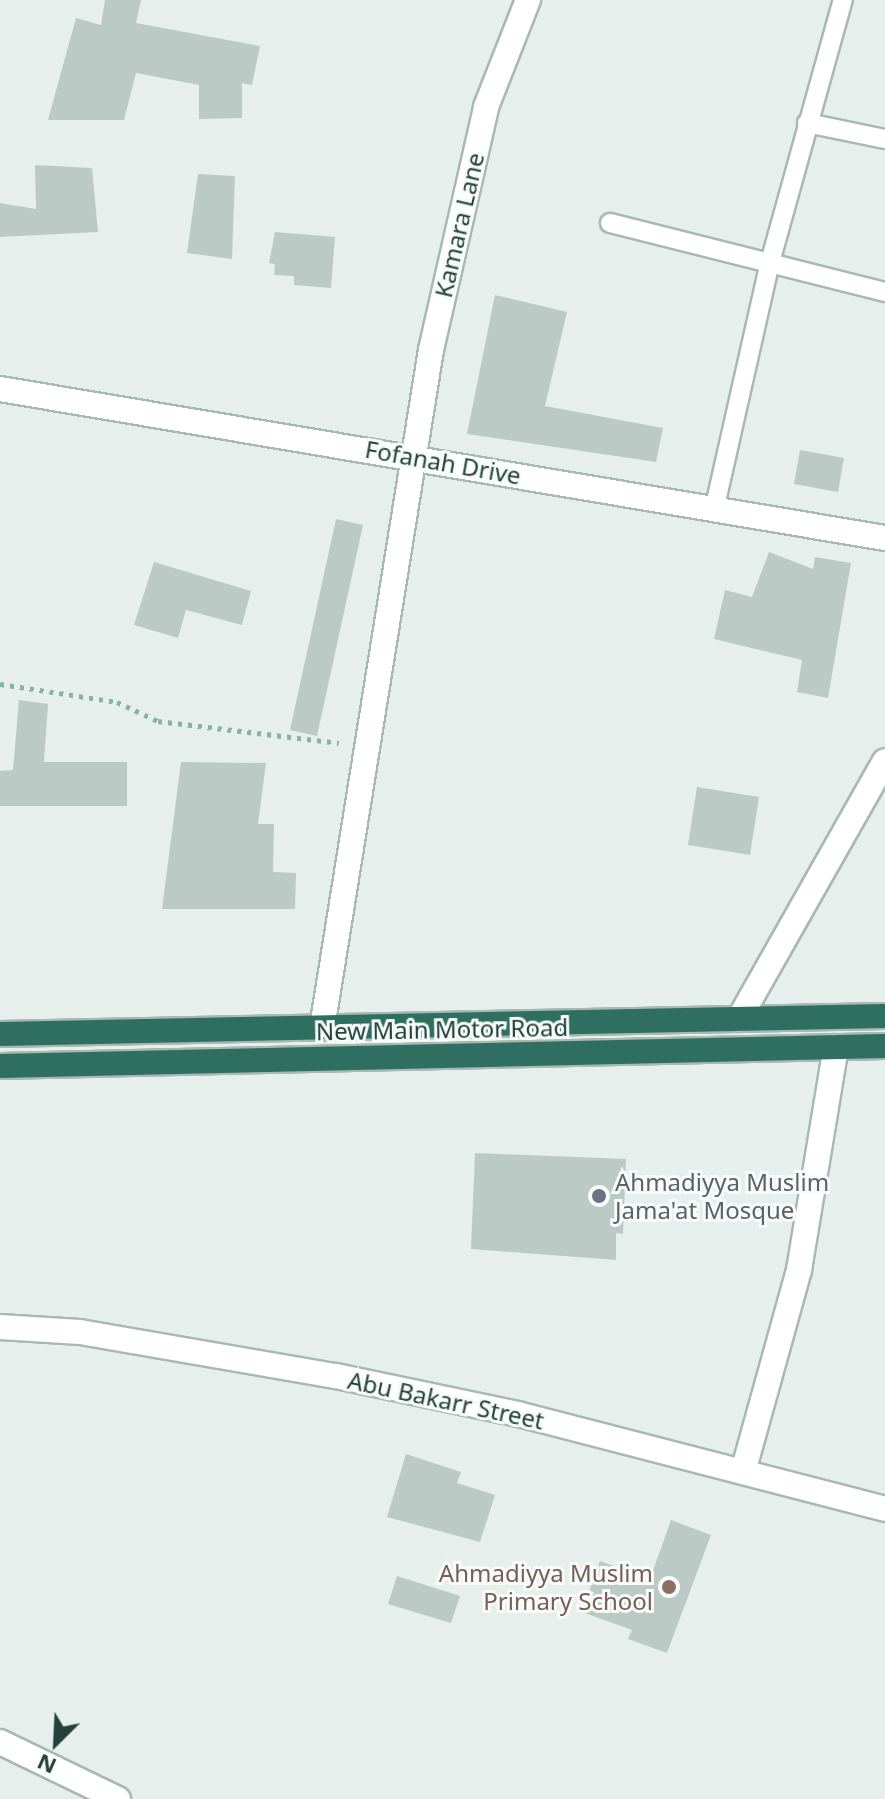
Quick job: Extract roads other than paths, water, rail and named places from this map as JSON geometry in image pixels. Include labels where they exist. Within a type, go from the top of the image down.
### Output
[{"type":"highway","name":"New Main Motor Road","points":[[0,1034],[885,1016]]},
{"type":"highway","name":"New Main Motor Road","points":[[0,1066],[885,1046]]},
{"type":"street","name":"Kamara Lane","points":[[322,1028],[372,746],[409,456],[486,107],[528,0]]},
{"type":"street","name":"Fofanah Drive","points":[[0,389],[715,506],[885,538]]},
{"type":"street","points":[[739,1019],[885,761]]},
{"type":"street","points":[[743,1472],[799,1270],[836,1047]]},
{"type":"street","name":"Abu Bakarr Street","points":[[0,1327],[80,1332],[306,1370],[518,1414],[885,1509]]},
{"type":"street","points":[[0,1742],[118,1799]]},
{"type":"lane","points":[[715,506],[769,266],[843,0]]},
{"type":"lane","points":[[807,123],[885,139]]},
{"type":"lane","points":[[610,223],[769,266],[885,292]]},
{"type":"place","name":"Ahmadiyya Muslim Jama'at Mosque","points":[[599,1196]]},
{"type":"place","name":"Ahmadiyya Muslim Primary School","points":[[669,1587]]}]
